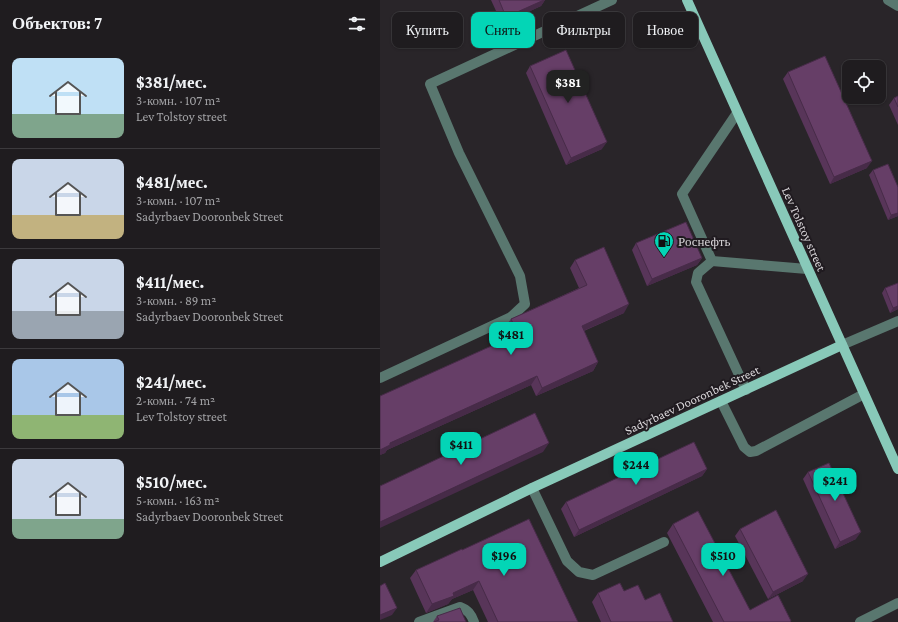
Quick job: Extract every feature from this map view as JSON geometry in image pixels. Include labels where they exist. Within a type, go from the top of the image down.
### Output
[{"type":"main road","name":"Lev Tolstoy street","points":[[687,0],[898,469]]},
{"type":"main road","name":"Sadyrbaev Dooronbek Street","points":[[380,562],[532,488],[842,346]]},
{"type":"street","points":[[380,378],[511,317],[525,304],[520,276],[459,153],[430,84],[612,0]]},
{"type":"street","points":[[888,0],[898,6]]},
{"type":"street","points":[[712,261],[682,194],[737,113]]},
{"type":"street","points":[[746,390],[696,282],[698,273],[712,261],[808,269]]},
{"type":"street","points":[[842,346],[898,321]]},
{"type":"street","points":[[721,401],[744,447],[750,452],[756,451],[864,394]]},
{"type":"street","points":[[532,488],[567,561],[579,572],[593,575],[664,542]]},
{"type":"street","points":[[860,622],[898,602]]},
{"type":"street","points":[[419,622],[460,607],[466,609],[471,614],[474,622]]},
{"type":"building","points":[[499,0],[544,0],[517,12],[504,12]]},
{"type":"building","points":[[566,50],[607,142],[571,158],[530,66]]},
{"type":"building","points":[[825,56],[842,94],[842,104],[846,104],[872,161],[834,177],[788,72]]},
{"type":"building","points":[[898,96],[898,107],[894,98]]},
{"type":"building","points":[[888,164],[898,187],[898,213],[891,215],[873,170]]},
{"type":"building","name":"Роснефть","points":[[686,222],[702,258],[652,279],[636,243]]},
{"type":"building","points":[[604,247],[629,304],[582,326],[598,362],[542,388],[537,376],[390,443],[390,445],[380,450],[380,396],[518,334],[511,319],[587,285],[575,260]]},
{"type":"building","points":[[898,283],[898,306],[893,308],[885,288]]},
{"type":"building","points":[[535,413],[549,443],[380,522],[380,486]]},
{"type":"building","points":[[694,442],[707,469],[579,530],[566,502]]},
{"type":"building","points":[[829,463],[861,532],[840,542],[808,472]]},
{"type":"building","points":[[776,510],[808,574],[773,592],[740,529]]},
{"type":"building","points":[[698,511],[750,610],[778,595],[791,621],[790,622],[724,622],[673,524]]},
{"type":"building","points":[[529,519],[578,622],[498,622],[479,581],[453,593],[454,596],[432,604],[416,570]]},
{"type":"building","points":[[385,583],[397,608],[380,615],[380,586]]},
{"type":"building","points":[[620,583],[624,591],[638,585],[645,600],[660,593],[673,622],[611,622],[598,593]]},
{"type":"building","points":[[460,608],[466,622],[434,622],[439,620],[437,616]]},
{"type":"place","name":"Роснефть","points":[[664,258]]}]
